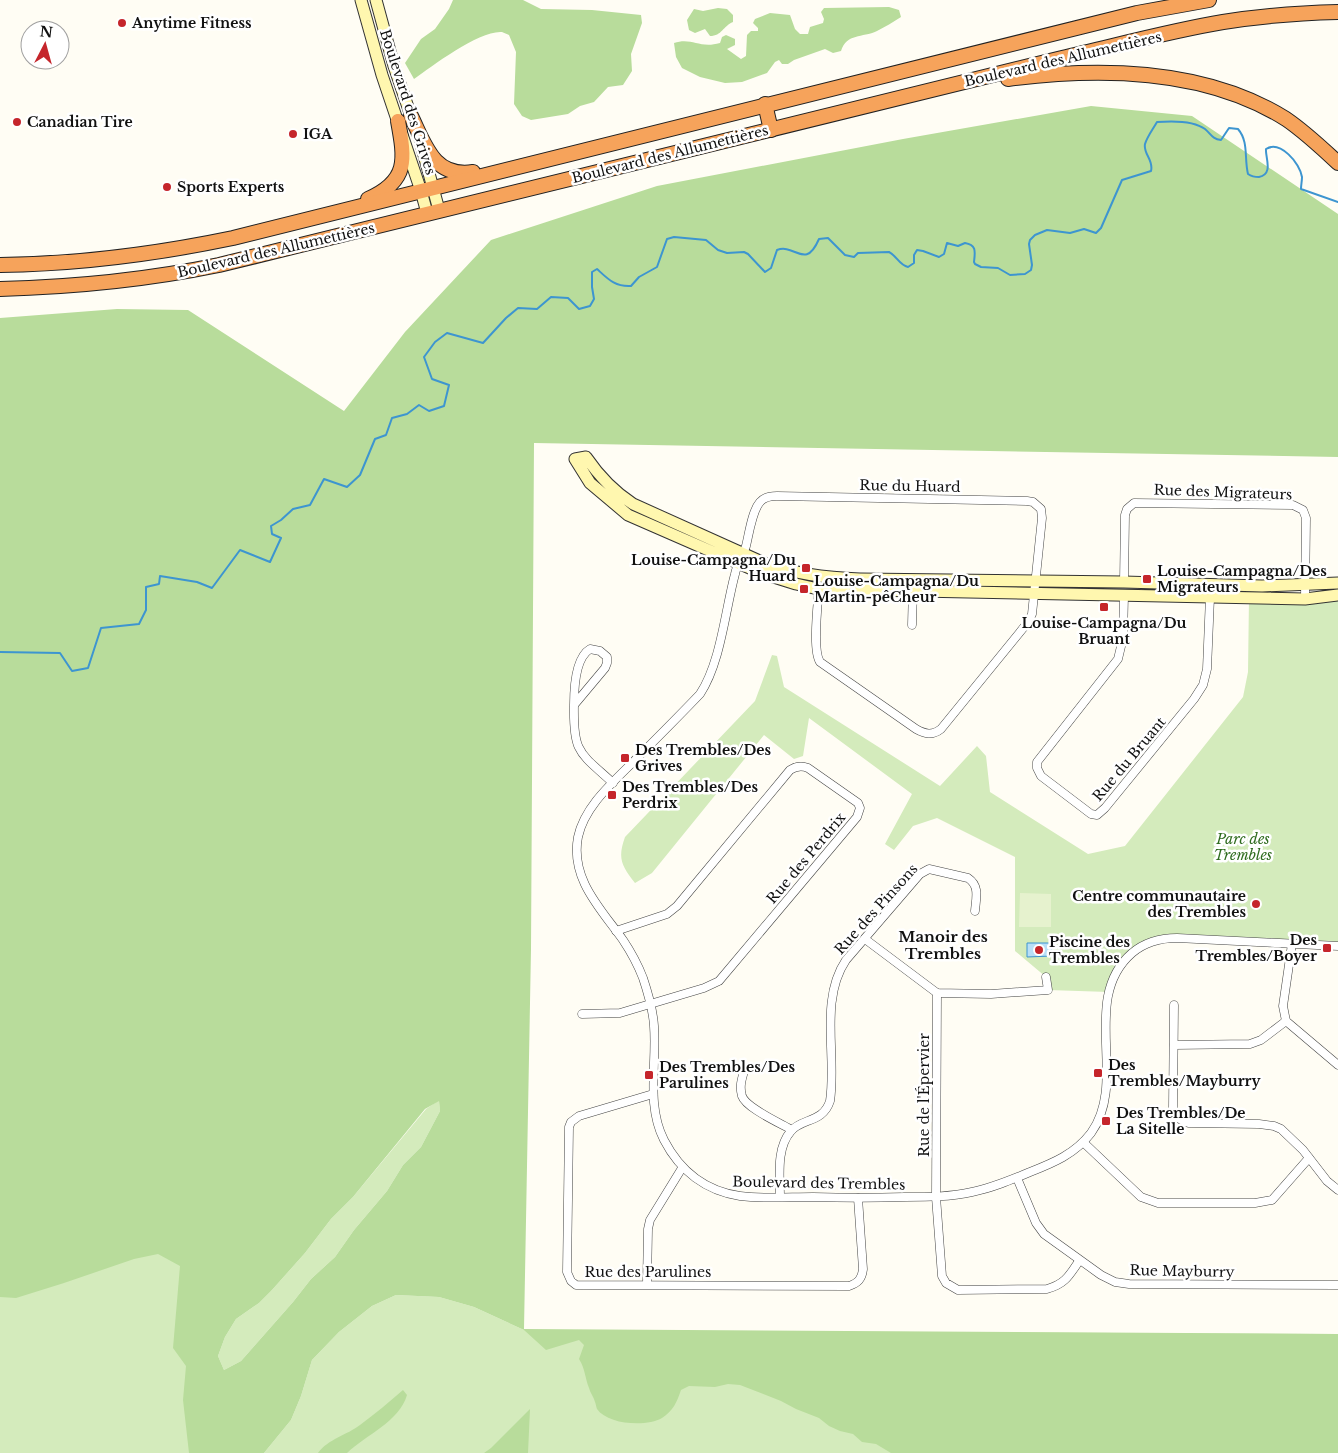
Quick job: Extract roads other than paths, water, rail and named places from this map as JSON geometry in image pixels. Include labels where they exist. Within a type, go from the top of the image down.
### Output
[{"type":"highway","points":[[1137,13],[1195,0]]},
{"type":"highway","name":"Boulevard des Allumettières","points":[[0,266],[89,260],[188,247],[242,236],[765,104],[1137,13],[1209,0]]},
{"type":"highway","name":"Boulevard des Allumettières","points":[[0,289],[103,284],[189,271],[330,239],[833,114],[1175,32],[1223,22],[1271,16],[1338,12]]},
{"type":"highway","points":[[833,114],[983,82],[1042,75],[1103,73],[1145,75],[1185,81],[1223,90],[1252,102],[1284,118],[1311,137],[1338,163]]},
{"type":"highway","points":[[765,104],[771,130]]},
{"type":"highway","points":[[404,119],[431,155],[441,166],[448,170],[465,173],[526,164]]},
{"type":"highway","points":[[339,211],[381,193],[394,181],[402,167],[403,161],[404,119]]},
{"type":"street","name":"Boulevard des Grives","points":[[361,0],[374,49],[404,119],[433,212]]},
{"type":"street","name":"Boulevard des Grives","points":[[376,0],[394,66],[404,119]]},
{"type":"street","points":[[1338,583],[1305,585],[1124,582],[1034,587],[913,591],[818,589],[777,579],[741,559],[633,504],[599,476],[586,457],[575,459],[590,483],[628,515],[741,559],[782,570],[819,576],[913,579],[1034,587],[1124,595],[1305,599],[1338,595]]},
{"type":"street","name":"Rue du Huard","points":[[741,559],[758,504],[770,496],[1027,501],[1038,505],[1042,514],[1032,614],[1029,622],[941,729],[931,734],[916,729],[820,662],[816,652],[818,589]]},
{"type":"street","name":"Rue des Migrateurs","points":[[1124,582],[1125,515],[1130,505],[1139,502],[1298,507],[1303,510],[1306,518],[1305,599]]},
{"type":"street","name":"Boulevard des Trembles","points":[[741,559],[735,572],[714,666],[707,684],[700,694],[612,783],[587,814],[579,833],[577,851],[578,869],[584,885],[636,962],[650,1004],[655,1040],[653,1094],[660,1132],[682,1168],[705,1185],[724,1193],[750,1197],[858,1198],[936,1196],[975,1192],[1017,1178],[1060,1160],[1083,1142],[1096,1125],[1104,1102],[1107,1002],[1112,982],[1126,959],[1140,947],[1157,939],[1166,938],[1338,946]]},
{"type":"street","points":[[818,589],[819,576]]},
{"type":"street","points":[[912,625],[913,579]]},
{"type":"street","points":[[1124,582],[1124,595]]},
{"type":"street","points":[[1210,584],[1210,597]]},
{"type":"street","name":"Rue du Bruant","points":[[1124,595],[1123,638],[1118,659],[1037,762],[1037,768],[1041,776],[1090,814],[1097,815],[1105,808],[1203,685],[1207,669],[1210,597]]},
{"type":"street","points":[[574,705],[605,668],[607,657],[600,651],[590,650],[582,656],[575,686],[574,705],[574,736],[580,752],[612,783]]},
{"type":"street","name":"Rue des Perdrix","points":[[616,931],[666,914],[677,906],[790,770],[803,766],[808,768],[858,803],[860,808],[856,816],[719,981],[704,988],[650,1004]]},
{"type":"street","name":"Rue des Pinsons","points":[[792,1130],[819,1116],[828,1107],[831,1095],[832,994],[842,965],[920,874],[929,869],[968,878],[973,881],[976,890],[975,911]]},
{"type":"street","points":[[865,939],[937,993],[991,994],[1048,990],[1046,978]]},
{"type":"street","points":[[1292,944],[1283,1006],[1286,1021],[1338,1065]]},
{"type":"street","name":"Rue de l'Épervier","points":[[937,993],[936,1196],[942,1276],[946,1283],[958,1290],[1047,1290],[1065,1281],[1079,1261]]},
{"type":"street","points":[[582,1014],[620,1013],[650,1004]]},
{"type":"street","points":[[1174,1005],[1173,1108],[1174,1114],[1178,1119],[1189,1123],[1274,1126],[1289,1137],[1327,1181],[1338,1190]]},
{"type":"street","points":[[1174,1044],[1250,1044],[1261,1040],[1286,1021]]},
{"type":"street","points":[[745,1068],[740,1087],[743,1099],[752,1107],[792,1130],[782,1150],[780,1197]]},
{"type":"street","name":"Rue des Parulines","points":[[653,1094],[579,1116],[571,1122],[568,1132],[568,1277],[571,1281],[580,1285],[849,1286],[855,1284],[862,1276],[863,1269],[858,1198]]},
{"type":"street","points":[[1083,1142],[1141,1196],[1158,1202],[1255,1203],[1272,1200],[1309,1158]]},
{"type":"street","points":[[648,1284],[648,1229],[650,1220],[682,1168]]},
{"type":"street","name":"Rue Mayburry","points":[[1017,1178],[1039,1229],[1079,1261],[1101,1275],[1122,1283],[1338,1285]]},
{"type":"water","name":"Piscine des Trembles","points":[[1027,943],[1051,943],[1052,956],[1027,957]]},
{"type":"waterway","points":[[0,652],[60,653],[72,671],[88,668],[101,628],[139,624],[146,610],[146,587],[159,584],[160,576],[197,582],[212,588],[240,550],[270,562],[281,538],[272,534],[271,526],[293,509],[310,505],[324,479],[347,487],[360,475],[375,439],[386,435],[392,418],[407,414],[419,405],[429,411],[444,406],[449,385],[432,379],[424,357],[435,342],[447,333],[483,343],[518,308],[537,309],[551,297],[568,298],[579,309],[590,306],[594,299],[592,272],[597,269],[616,284],[631,286],[639,277],[657,267],[667,239],[674,237],[706,240],[718,250],[727,253],[744,252],[765,272],[771,268],[777,250],[789,250],[804,255],[814,248],[819,239],[828,238],[845,255],[854,257],[858,253],[889,252],[908,267],[914,263],[914,255],[917,250],[939,257],[944,254],[947,243],[958,246],[965,243],[973,247],[975,264],[981,267],[998,268],[1010,275],[1025,274],[1031,270],[1029,244],[1035,235],[1047,230],[1070,233],[1084,229],[1096,233],[1101,228],[1122,180],[1151,171],[1152,167],[1145,144],[1157,122],[1194,124],[1221,140],[1229,128],[1238,129],[1244,139],[1248,174],[1257,177],[1264,175],[1268,169],[1266,149],[1271,147],[1277,148],[1288,154],[1298,165],[1302,177],[1301,189],[1338,202]]},
{"type":"place","name":"Anytime Fitness","points":[[122,23]]},
{"type":"place","name":"Canadian Tire","points":[[17,122]]},
{"type":"place","name":"IGA","points":[[293,134]]},
{"type":"place","name":"Sports Experts","points":[[167,187]]},
{"type":"place","name":"Louise-Campagna/Du Huard","points":[[806,568]]},
{"type":"place","name":"Louise-Campagna/Des Migrateurs","points":[[1147,579]]},
{"type":"place","name":"Louise-Campagna/Du Martin-pêCheur","points":[[804,589]]},
{"type":"place","name":"Louise-Campagna/Du Bruant","points":[[1104,607]]},
{"type":"place","name":"Des Trembles/Des Grives","points":[[625,758]]},
{"type":"place","name":"Des Trembles/Des Perdrix","points":[[612,795]]},
{"type":"place","name":"Centre communautaire des Trembles","points":[[1256,904]]},
{"type":"place","name":"Des Trembles/Boyer","points":[[1327,948]]},
{"type":"place","name":"Piscine des Trembles","points":[[1039,950]]},
{"type":"place","name":"Des Trembles/Mayburry","points":[[1098,1073]]},
{"type":"place","name":"Des Trembles/Des Parulines","points":[[649,1075]]},
{"type":"place","name":"Des Trembles/De La Sitelle","points":[[1106,1121]]},
{"type":"district","name":"Manoir des Trembles","points":[[943,946]]},
{"type":"park label","name":"Parc des Trembles","points":[[1243,848]]}]
